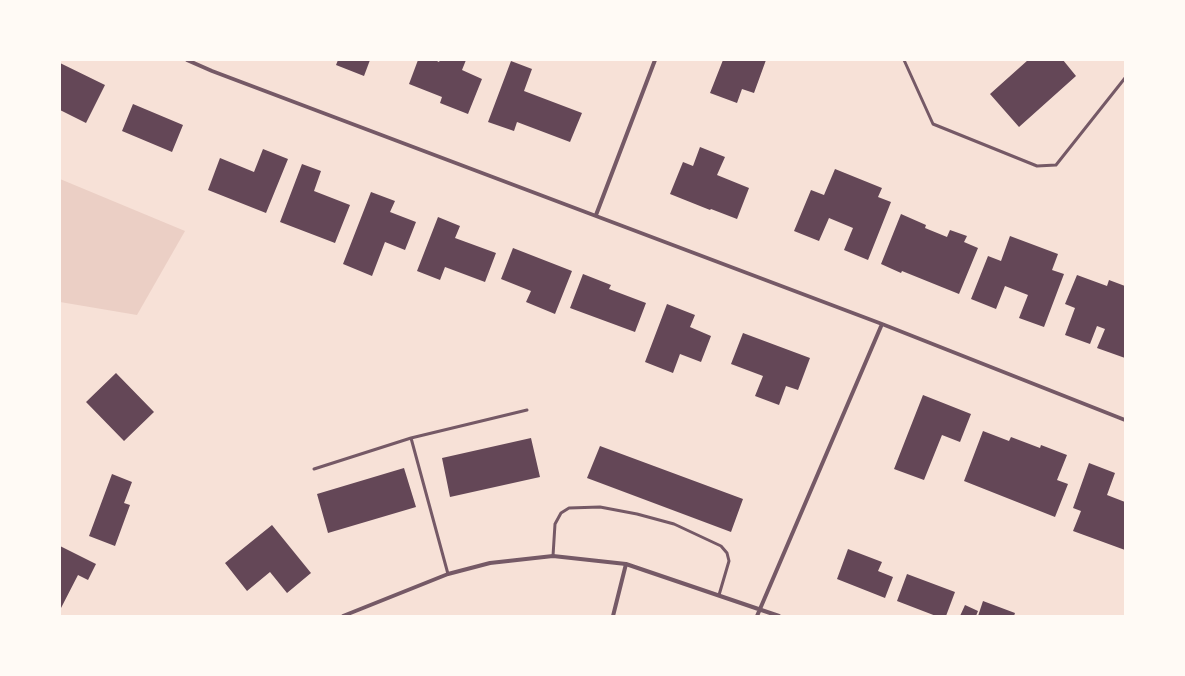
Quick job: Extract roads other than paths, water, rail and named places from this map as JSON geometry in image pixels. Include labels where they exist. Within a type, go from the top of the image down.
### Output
[{"type":"street","points":[[187,60],[882,324],[1125,420]]},
{"type":"street","points":[[596,215],[655,60]]},
{"type":"street","points":[[758,616],[882,324]]},
{"type":"street","points":[[343,616],[448,574],[490,563],[553,556],[626,564],[779,616]]},
{"type":"street","points":[[612,616],[626,564]]},
{"type":"lane","points":[[904,60],[933,124],[1037,166],[1056,166],[1125,78]]},
{"type":"lane","points":[[314,468],[411,438],[527,410]]},
{"type":"lane","points":[[411,438],[448,574]]},
{"type":"lane","points":[[553,556],[555,524],[561,513],[569,508],[600,508],[637,514],[674,524],[721,546],[727,553],[729,561],[719,595]]}]
